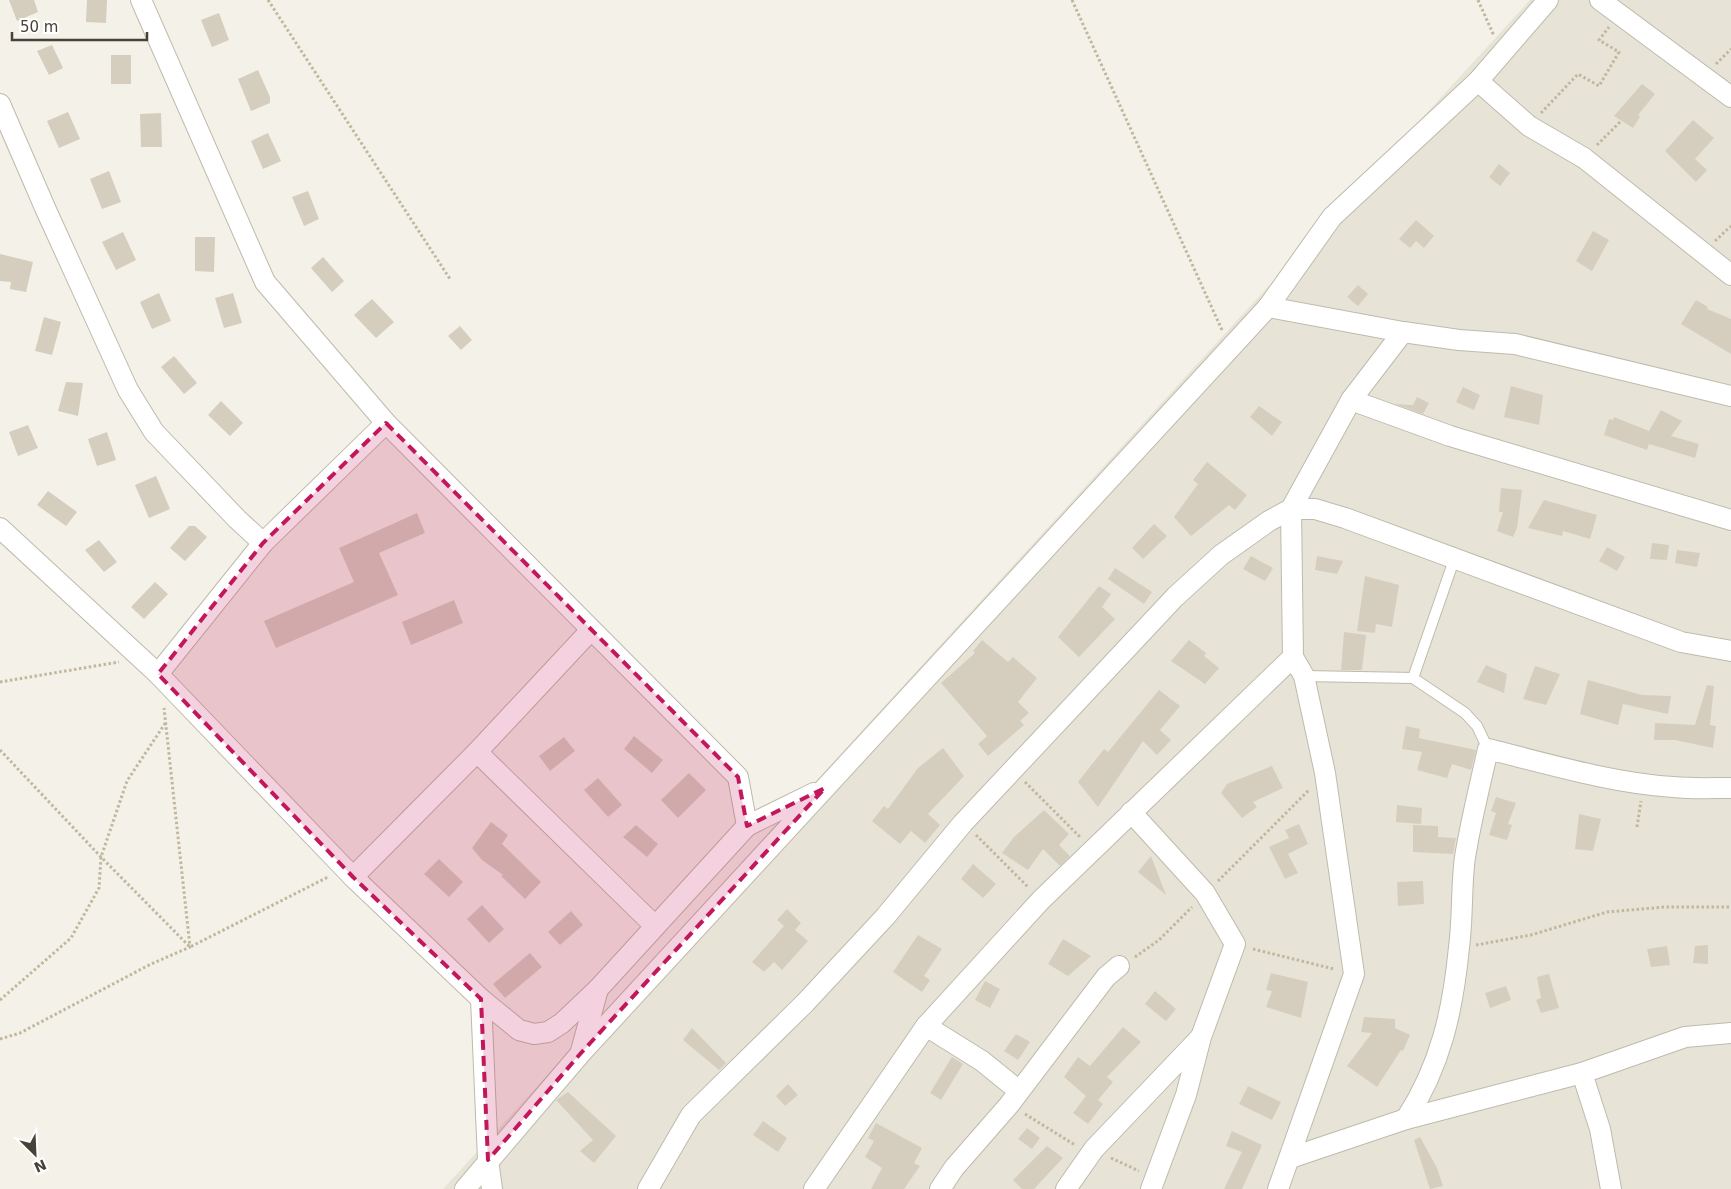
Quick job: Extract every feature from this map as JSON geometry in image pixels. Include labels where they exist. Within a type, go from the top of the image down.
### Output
[{"type":"street","points":[[141,0],[265,282],[386,423],[738,776],[747,826]]},
{"type":"street","points":[[465,1189],[581,1053],[1229,346],[1268,307],[1332,217],[1478,81],[1548,0]]},
{"type":"street","points":[[1600,0],[1619,12],[1731,97]]},
{"type":"street","points":[[1478,81],[1529,126],[1584,158],[1731,275]]},
{"type":"street","points":[[0,104],[49,219],[128,390],[154,432],[237,520],[263,543]]},
{"type":"street","points":[[1268,307],[1403,332],[1459,340],[1515,344],[1731,396]]},
{"type":"street","points":[[648,1189],[692,1115],[805,1003],[852,953],[885,917],[963,823],[1090,690],[1175,597],[1221,555],[1291,509],[1351,400],[1403,332]]},
{"type":"street","points":[[1351,400],[1450,436],[1731,520]]},
{"type":"street","points":[[158,674],[263,543],[386,423]]},
{"type":"street","points":[[1291,509],[1315,509],[1345,518],[1391,534],[1454,560],[1522,582],[1680,642],[1731,651]]},
{"type":"street","points":[[1278,1189],[1354,974],[1325,773],[1304,676],[1293,657],[1291,509]]},
{"type":"street","points":[[0,528],[158,674],[353,878],[481,999],[519,1030],[534,1034],[548,1032],[562,1023],[598,988],[747,826],[825,788]]},
{"type":"street","points":[[353,878],[477,752],[591,630]]},
{"type":"street","points":[[814,1189],[926,1026],[1041,900],[1130,812],[1293,657]]},
{"type":"street","points":[[1406,1119],[1424,1092],[1444,1042],[1452,1003],[1459,948],[1465,858],[1488,749],[1576,770],[1643,783],[1673,787],[1731,788]]},
{"type":"street","points":[[477,752],[655,926]]},
{"type":"street","points":[[1130,812],[1205,893],[1235,944],[1202,1037],[1186,1095],[1153,1185]]},
{"type":"street","points":[[940,1189],[954,1168],[1014,1098],[1106,977],[1119,966]]},
{"type":"street","points":[[581,1053],[598,988]]},
{"type":"street","points":[[481,999],[488,1160],[492,1189]]},
{"type":"street","points":[[926,1026],[982,1061],[1014,1098]]},
{"type":"street","points":[[1290,1158],[1406,1119],[1582,1073],[1685,1038],[1731,1032]]},
{"type":"street","points":[[1066,1189],[1092,1152],[1202,1037]]},
{"type":"street","points":[[1582,1073],[1600,1130],[1612,1189]]},
{"type":"lane","points":[[1413,678],[1454,560]]},
{"type":"lane","points":[[1304,676],[1413,678],[1465,713],[1477,726],[1488,749]]},
{"type":"path","points":[[268,0],[450,279]]},
{"type":"path","points":[[1072,0],[1229,346]]},
{"type":"path","points":[[1478,0],[1501,53]]},
{"type":"path","points":[[1529,126],[1578,74],[1599,86],[1619,52],[1599,40],[1619,12]]},
{"type":"path","points":[[1584,158],[1621,121]]},
{"type":"path","points":[[0,682],[142,659]]},
{"type":"path","points":[[163,703],[190,947]]},
{"type":"path","points":[[0,1000],[71,938],[99,888],[101,858],[126,781],[166,722]]},
{"type":"path","points":[[0,750],[101,858],[190,947]]},
{"type":"path","points":[[1012,770],[1092,849]]},
{"type":"path","points":[[1119,966],[1159,940],[1325,773]]},
{"type":"path","points":[[1638,827],[1643,783]]},
{"type":"path","points":[[963,823],[1041,900]]},
{"type":"path","points":[[0,1039],[20,1033],[150,964],[190,947],[329,877],[353,878]]},
{"type":"path","points":[[1459,948],[1532,935],[1608,912],[1665,907],[1731,907]]},
{"type":"path","points":[[1235,944],[1354,974]]},
{"type":"path","points":[[1014,1098],[1056,1131],[1153,1185]]},
{"type":"highlighted area","points":[[386,423],[738,777],[747,826],[825,788],[581,1053],[488,1160],[481,999],[353,877],[158,674],[263,543]]},
{"type":"shaded area","points":[[1530,0],[1731,0],[1731,1189],[443,1189]]},
{"type":"building","points":[[9,0],[34,0],[38,12],[17,21]]},
{"type":"building","points":[[87,0],[107,0],[106,23],[86,22]]},
{"type":"building","points":[[219,13],[229,40],[212,47],[201,20]]},
{"type":"building","points":[[52,45],[63,68],[49,75],[37,51]]},
{"type":"building","points":[[111,55],[131,55],[131,84],[111,84]]},
{"type":"building","points":[[258,70],[270,97],[270,103],[251,111],[238,79]]},
{"type":"building","points":[[1642,84],[1655,94],[1638,115],[1640,117],[1633,128],[1614,116]]},
{"type":"building","points":[[68,112],[80,139],[59,148],[47,121]]},
{"type":"building","points":[[161,113],[162,147],[141,147],[140,114]]},
{"type":"building","points":[[1693,120],[1714,138],[1695,159],[1707,170],[1696,182],[1665,151]]},
{"type":"building","points":[[268,133],[281,161],[263,169],[251,141]]},
{"type":"building","points":[[1499,164],[1510,173],[1500,186],[1489,177]]},
{"type":"building","points":[[109,171],[121,202],[102,209],[90,179]]},
{"type":"building","points":[[308,191],[319,219],[304,226],[292,197]]},
{"type":"building","points":[[1416,220],[1434,236],[1424,248],[1416,241],[1410,248],[1399,239]]},
{"type":"building","points":[[1593,231],[1609,240],[1592,271],[1576,261]]},
{"type":"building","points":[[123,232],[136,260],[116,270],[102,242]]},
{"type":"building","points":[[195,237],[215,237],[214,272],[195,271]]},
{"type":"building","points":[[0,254],[33,262],[26,292],[10,289],[11,282],[0,281]]},
{"type":"building","points":[[323,257],[344,281],[332,292],[311,268]]},
{"type":"building","points":[[1358,285],[1368,294],[1358,306],[1347,297]]},
{"type":"building","points":[[159,293],[171,321],[152,329],[140,302]]},
{"type":"building","points":[[233,293],[242,323],[224,328],[215,298]]},
{"type":"building","points":[[372,299],[394,322],[376,338],[354,315]]},
{"type":"building","points":[[1696,300],[1708,307],[1707,309],[1731,319],[1731,354],[1681,324]]},
{"type":"building","points":[[44,317],[61,322],[52,355],[35,351]]},
{"type":"building","points":[[460,326],[472,340],[461,350],[448,336]]},
{"type":"building","points":[[174,356],[197,383],[184,394],[161,367]]},
{"type":"building","points":[[66,382],[83,383],[78,416],[58,411]]},
{"type":"building","points":[[1511,386],[1543,395],[1539,425],[1504,417]]},
{"type":"building","points":[[1463,387],[1480,395],[1474,410],[1456,402]]},
{"type":"building","points":[[1417,397],[1429,403],[1423,414],[1395,404],[1413,405]]},
{"type":"building","points":[[221,401],[243,423],[230,436],[208,415]]},
{"type":"building","points":[[1259,406],[1282,422],[1272,436],[1250,417]]},
{"type":"building","points":[[1661,410],[1682,421],[1671,436],[1699,444],[1695,458],[1649,444],[1647,450],[1604,435],[1609,419],[1613,420],[1614,417],[1649,431]]},
{"type":"building","points":[[28,425],[38,448],[18,456],[9,432]]},
{"type":"building","points":[[107,432],[116,460],[97,466],[88,439]]},
{"type":"building","points":[[1207,462],[1247,495],[1235,510],[1229,505],[1191,536],[1174,517],[1198,484],[1193,480]]},
{"type":"building","points":[[156,476],[170,509],[149,518],[135,485]]},
{"type":"building","points":[[1501,488],[1522,490],[1517,528],[1513,537],[1497,531],[1503,512],[1499,512]]},
{"type":"building","points":[[48,491],[77,512],[66,526],[37,505]]},
{"type":"building","points":[[1544,500],[1597,515],[1590,539],[1563,531],[1562,536],[1528,528]]},
{"type":"building","points":[[417,513],[425,533],[379,553],[398,595],[276,648],[264,621],[354,582],[339,548]]},
{"type":"building","points":[[1154,524],[1167,536],[1143,559],[1132,548]]},
{"type":"building","points":[[189,526],[195,526],[207,537],[185,561],[170,548]]},
{"type":"building","points":[[99,540],[117,562],[104,572],[85,550]]},
{"type":"building","points":[[1652,543],[1669,545],[1667,560],[1650,559]]},
{"type":"building","points":[[1607,547],[1625,557],[1617,571],[1599,561]]},
{"type":"building","points":[[1677,550],[1700,553],[1697,567],[1675,563]]},
{"type":"building","points":[[1251,556],[1273,568],[1265,581],[1243,569]]},
{"type":"building","points":[[1317,556],[1343,561],[1337,574],[1315,570]]},
{"type":"building","points":[[1115,568],[1152,592],[1144,604],[1108,579]]},
{"type":"building","points":[[1365,576],[1399,585],[1392,627],[1376,624],[1375,633],[1357,631]]},
{"type":"building","points":[[155,582],[168,594],[144,619],[131,607]]},
{"type":"building","points":[[1099,586],[1111,594],[1102,607],[1115,619],[1079,657],[1058,637]]},
{"type":"building","points":[[454,600],[463,623],[411,645],[402,622]]},
{"type":"building","points":[[1344,632],[1366,635],[1362,670],[1341,670]]},
{"type":"building","points":[[982,640],[1008,662],[1013,657],[1037,678],[1018,702],[1029,713],[1020,721],[1024,725],[988,756],[978,744],[987,736],[941,683],[975,653],[973,651]]},
{"type":"building","points":[[1189,640],[1206,653],[1204,656],[1219,668],[1205,684],[1171,661]]},
{"type":"building","points":[[1486,665],[1507,674],[1504,693],[1477,682]]},
{"type":"building","points":[[1535,666],[1560,674],[1546,705],[1523,699]]},
{"type":"building","points":[[1588,680],[1642,695],[1671,696],[1668,714],[1623,704],[1618,725],[1580,714]]},
{"type":"building","points":[[1707,685],[1714,686],[1710,725],[1716,726],[1713,748],[1675,740],[1654,740],[1655,723],[1695,725]]},
{"type":"building","points":[[1159,690],[1180,706],[1160,730],[1171,740],[1157,755],[1143,741],[1098,807],[1078,782],[1104,749],[1108,752]]},
{"type":"building","points":[[1406,726],[1420,729],[1419,738],[1476,750],[1471,770],[1452,764],[1447,778],[1417,770],[1422,752],[1402,749]]},
{"type":"building","points":[[634,736],[663,760],[652,773],[624,749]]},
{"type":"building","points":[[564,737],[575,751],[550,771],[539,756]]},
{"type":"building","points":[[943,748],[964,776],[928,814],[940,825],[925,843],[911,831],[900,844],[872,821],[884,806],[888,809],[918,768]]},
{"type":"building","points":[[1272,766],[1283,788],[1253,802],[1257,807],[1242,818],[1221,793],[1227,784]]},
{"type":"building","points":[[689,773],[706,790],[678,818],[661,800]]},
{"type":"building","points":[[598,778],[622,805],[608,817],[584,790]]},
{"type":"building","points":[[1496,797],[1516,803],[1508,824],[1512,825],[1507,840],[1489,835],[1496,813],[1491,811]]},
{"type":"building","points":[[1397,805],[1422,808],[1421,824],[1396,822]]},
{"type":"building","points":[[1044,810],[1069,834],[1059,845],[1070,856],[1060,866],[1043,849],[1028,870],[1002,853],[1014,837]]},
{"type":"building","points":[[1579,814],[1601,819],[1593,851],[1575,849]]},
{"type":"building","points":[[491,822],[508,835],[502,844],[541,882],[525,899],[501,876],[503,875],[482,860],[472,848]]},
{"type":"building","points":[[1299,824],[1308,844],[1288,854],[1298,873],[1285,879],[1269,847],[1289,838],[1285,830]]},
{"type":"building","points":[[636,825],[658,844],[647,857],[623,837]]},
{"type":"building","points":[[1413,825],[1438,826],[1438,837],[1456,838],[1453,854],[1413,852]]},
{"type":"building","points":[[1151,856],[1166,895],[1138,872]]},
{"type":"building","points":[[439,859],[463,882],[449,897],[424,874]]},
{"type":"building","points":[[973,864],[996,884],[983,898],[961,879]]},
{"type":"building","points":[[1423,881],[1424,904],[1398,906],[1397,882]]},
{"type":"building","points":[[482,905],[504,929],[489,943],[467,919]]},
{"type":"building","points":[[787,909],[801,923],[795,930],[808,941],[782,970],[774,962],[764,972],[752,962],[784,926],[777,920]]},
{"type":"building","points":[[571,911],[583,925],[560,945],[548,932]]},
{"type":"building","points":[[918,935],[942,949],[924,976],[930,980],[922,992],[893,972]]},
{"type":"building","points":[[1063,939],[1091,956],[1068,976],[1048,964]]},
{"type":"building","points":[[1708,945],[1708,964],[1693,963],[1695,946]]},
{"type":"building","points":[[1667,946],[1670,965],[1651,967],[1647,949]]},
{"type":"building","points":[[530,953],[542,967],[505,998],[493,984]]},
{"type":"building","points":[[1271,973],[1308,982],[1301,1018],[1266,1007],[1272,991],[1266,990]]},
{"type":"building","points":[[1549,974],[1559,1008],[1541,1013],[1536,1000],[1541,998],[1537,977]]},
{"type":"building","points":[[985,981],[1000,989],[990,1008],[975,1000]]},
{"type":"building","points":[[1506,986],[1511,1000],[1490,1008],[1485,993]]},
{"type":"building","points":[[1155,991],[1176,1009],[1166,1021],[1145,1004]]},
{"type":"building","points":[[1364,1017],[1395,1019],[1395,1028],[1410,1035],[1403,1051],[1401,1050],[1377,1087],[1347,1066],[1372,1033],[1361,1032]]},
{"type":"building","points":[[1123,1027],[1141,1042],[1107,1077],[1113,1082],[1098,1100],[1103,1104],[1088,1124],[1073,1113],[1086,1096],[1064,1077],[1078,1057],[1090,1066]]},
{"type":"building","points":[[692,1028],[726,1063],[719,1070],[683,1040]]},
{"type":"building","points":[[1016,1034],[1030,1042],[1018,1060],[1004,1051]]},
{"type":"building","points":[[952,1057],[963,1064],[941,1100],[930,1093]]},
{"type":"building","points":[[788,1084],[798,1095],[785,1106],[776,1096]]},
{"type":"building","points":[[1248,1086],[1281,1102],[1272,1120],[1239,1104]]},
{"type":"building","points":[[568,1092],[616,1136],[594,1163],[580,1151],[593,1140],[556,1100]]},
{"type":"building","points":[[763,1121],[787,1138],[778,1152],[753,1135]]},
{"type":"building","points":[[876,1123],[922,1148],[914,1163],[920,1166],[904,1189],[871,1189],[882,1168],[865,1157],[874,1141],[868,1138]]},
{"type":"building","points":[[1027,1128],[1040,1138],[1032,1149],[1018,1139]]},
{"type":"building","points":[[1232,1131],[1262,1145],[1242,1189],[1224,1189],[1242,1152],[1226,1146]]},
{"type":"building","points":[[1420,1137],[1437,1168],[1443,1186],[1430,1189],[1414,1140]]},
{"type":"building","points":[[1047,1146],[1063,1158],[1034,1189],[1022,1189],[1013,1180]]}]
